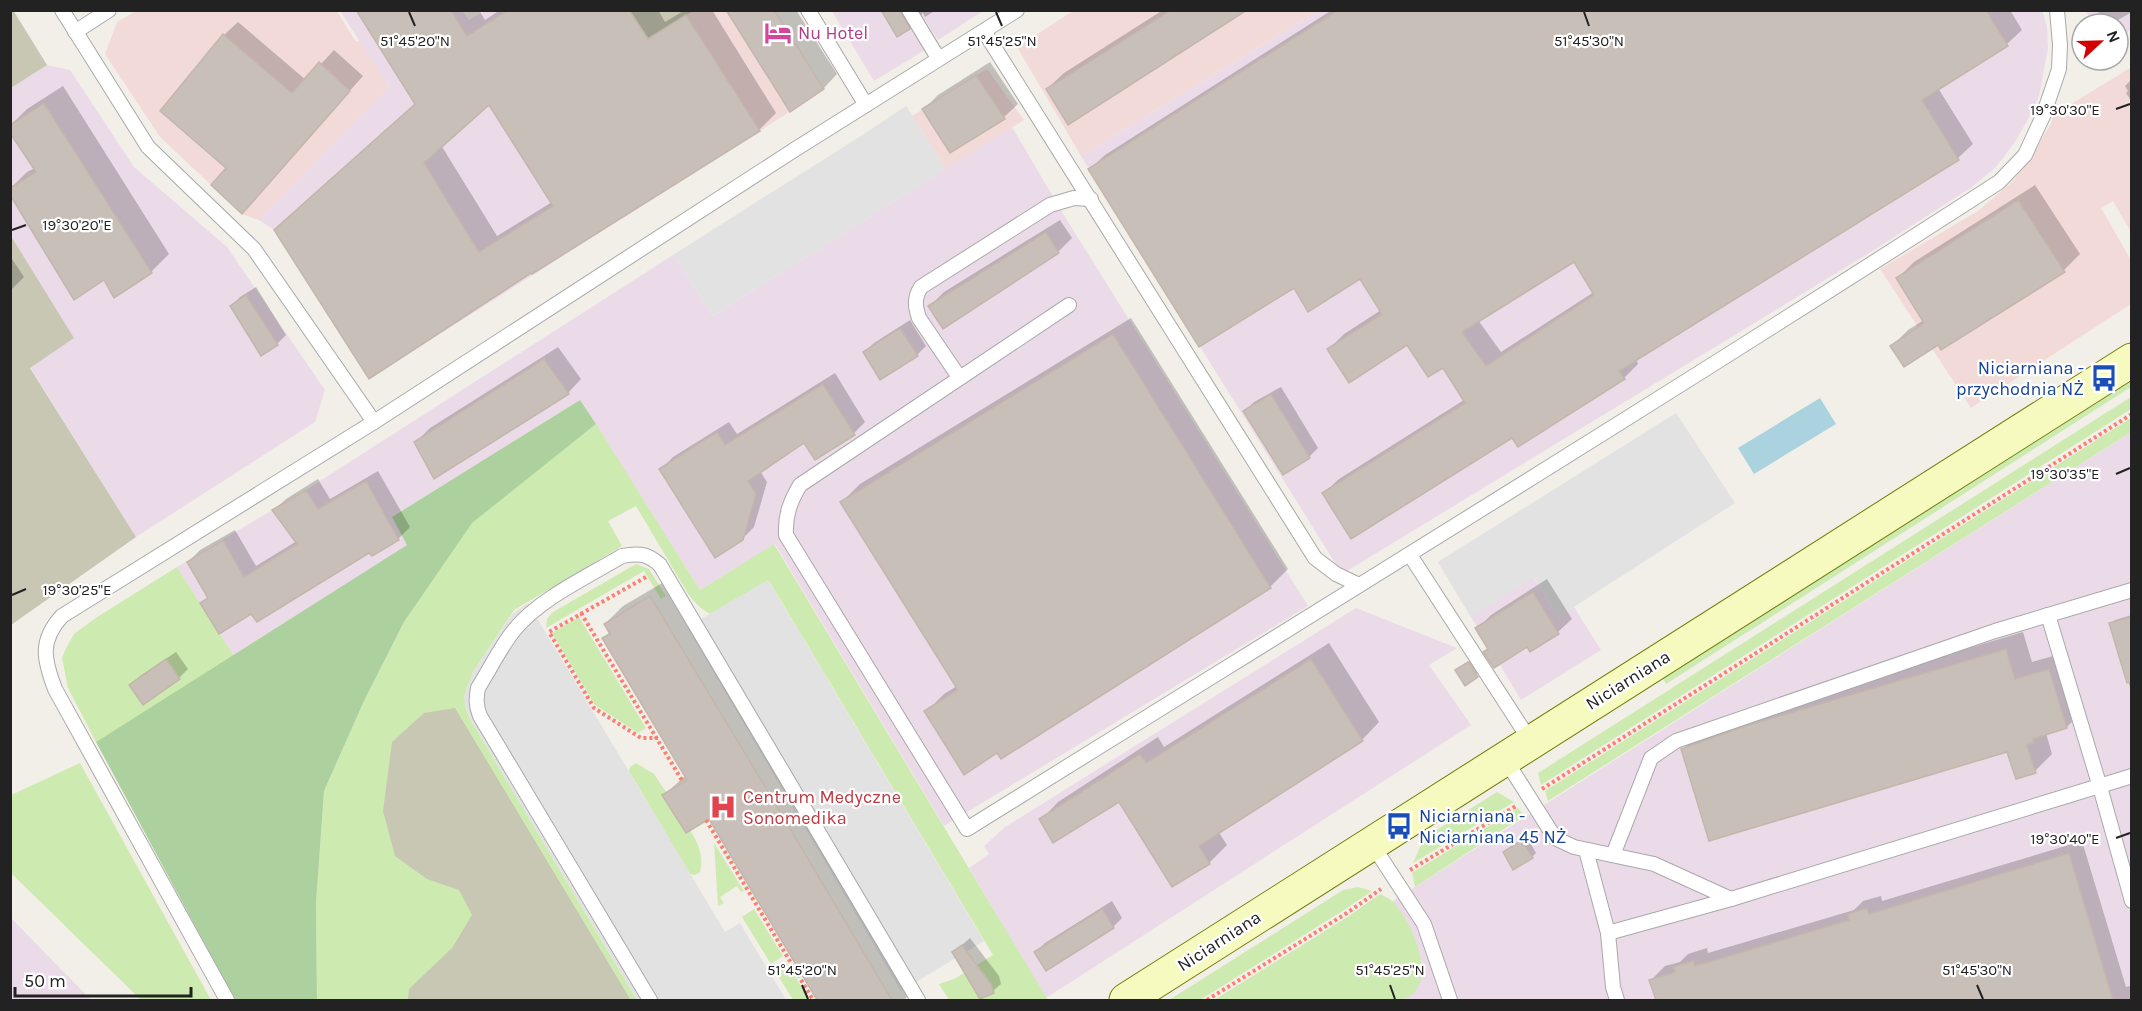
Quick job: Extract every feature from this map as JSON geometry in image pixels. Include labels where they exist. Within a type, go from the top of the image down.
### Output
[{"type":"street","name":"Niciarniana","points":[[1126,1000],[2132,360]]},
{"type":"lane","points":[[62,10],[148,147],[254,249],[374,422]]},
{"type":"lane","points":[[75,32],[109,10]]},
{"type":"lane","points":[[808,10],[866,105]]},
{"type":"lane","points":[[909,10],[938,58]]},
{"type":"lane","points":[[227,1000],[55,689],[47,667],[45,646],[51,628],[62,616],[374,422],[938,58],[1017,10]]},
{"type":"lane","points":[[1069,305],[800,485],[790,502],[786,519],[786,535],[968,830],[1594,441],[1999,182],[2025,155],[2043,116],[2060,69],[2057,10]]},
{"type":"lane","points":[[984,31],[1315,558],[1336,574],[1359,585]]},
{"type":"lane","points":[[959,378],[919,318],[916,296],[921,287],[1050,205],[1074,198],[1091,200]]},
{"type":"lane","points":[[650,1000],[480,716],[476,698],[478,688],[484,678],[524,619],[539,606],[622,556],[637,553],[650,556],[660,565],[918,1000]]},
{"type":"lane","points":[[1410,555],[1518,750],[1555,838],[1574,847],[1654,864],[1731,899]]},
{"type":"lane","points":[[1613,855],[1651,758],[1676,741],[1984,634],[2132,590]]},
{"type":"lane","points":[[2048,615],[2132,901]]},
{"type":"lane","points":[[1608,933],[1731,899],[2132,776]]},
{"type":"lane","points":[[1372,844],[1424,924],[1448,1000]]},
{"type":"lane","points":[[1586,850],[1608,933],[1613,987],[1617,1000]]},
{"type":"path","points":[[1543,788],[2132,414]]},
{"type":"path","points":[[651,586],[645,576],[549,632],[594,708],[641,738],[658,738]]},
{"type":"path","points":[[581,613],[683,782]]},
{"type":"path","points":[[1413,868],[1516,805]]},
{"type":"path","points":[[706,820],[813,1000]]},
{"type":"path","points":[[1207,1000],[1347,913],[1376,892]]},
{"type":"shaded area","points":[[13,10],[47,65],[11,88],[10,11]]},
{"type":"shaded area","points":[[693,10],[776,11],[824,89],[760,131],[686,15]]},
{"type":"shaded area","points":[[2042,10],[2047,26],[2048,48],[2039,96],[2015,142],[1996,167],[1972,187],[1871,252],[1342,574],[1081,156],[1318,11]]},
{"type":"shaded area","points":[[136,11],[337,11],[356,42],[360,40],[389,86],[259,220],[242,214],[160,137],[105,54],[117,22]]},
{"type":"shaded area","points":[[340,11],[462,11],[469,20],[484,11],[629,11],[647,39],[686,15],[760,131],[369,379],[274,230],[259,220],[389,86]]},
{"type":"shaded area","points":[[629,11],[693,11],[647,39]]},
{"type":"shaded area","points":[[832,11],[902,11],[925,50],[874,81]]},
{"type":"shaded area","points":[[919,11],[983,11],[938,40]]},
{"type":"shaded area","points":[[1073,11],[1318,11],[1081,156],[1017,47]]},
{"type":"shaded area","points":[[2131,11],[2131,30],[2130,12],[2087,12]]},
{"type":"shaded area","points":[[47,65],[70,70],[134,167],[227,247],[325,390],[315,422],[136,537],[30,367],[73,337],[11,236],[11,88]]},
{"type":"shaded area","points":[[2130,68],[2132,71],[2131,232],[2113,201],[2101,208],[2131,260],[2131,304],[1971,408],[1880,269],[1978,211],[2012,182],[2026,165],[2051,124],[2053,115],[2123,72],[2130,72]]},
{"type":"shaded area","points":[[987,69],[1024,120],[946,169],[912,116]]},
{"type":"shaded area","points":[[906,106],[946,169],[713,316],[673,255]]},
{"type":"shaded area","points":[[1012,127],[1065,217],[1308,606],[944,826],[775,544],[700,590],[580,400],[392,517],[408,545],[234,656],[177,567],[306,490],[673,255],[713,316]]},
{"type":"shaded area","points":[[11,236],[74,338],[30,368],[136,537],[11,625]]},
{"type":"shaded area","points":[[1676,413],[1735,503],[1558,617],[1534,577],[1471,617],[1438,562]]},
{"type":"shaded area","points":[[2131,432],[2131,1000],[1233,1000],[1404,894]]},
{"type":"shaded area","points":[[1501,524],[1558,617],[1574,607],[1601,650],[1521,700],[1438,562]]},
{"type":"shaded area","points":[[768,580],[984,941],[901,991],[687,627]]},
{"type":"shaded area","points":[[528,603],[725,932],[740,923],[786,1000],[637,1000],[465,707],[464,695],[473,672],[512,614]]},
{"type":"shaded area","points":[[1356,608],[1457,648],[1429,665],[1471,725],[1046,998],[969,868],[989,854],[984,846],[1005,827]]},
{"type":"shaded area","points":[[404,622],[631,1000],[317,1000]]},
{"type":"shaded area","points":[[11,918],[91,1000],[11,1000]]},
{"type":"green space","points":[[2131,378],[2131,387],[1666,684],[1662,677]]},
{"type":"green space","points":[[2131,397],[2131,409],[1541,785],[1538,773]]},
{"type":"green space","points":[[580,400],[596,424],[472,523],[404,622],[364,701],[324,791],[316,904],[317,1000],[235,1000],[96,742],[407,545],[392,517]]},
{"type":"green space","points":[[2131,418],[2131,432],[1548,801],[1545,791]]},
{"type":"green space","points":[[596,424],[700,590],[774,544],[1048,1000],[949,1000],[939,984],[954,979],[993,955],[769,581],[711,614],[707,612],[687,592],[636,506],[608,521],[622,546],[514,610],[473,672],[465,707],[637,1000],[631,1000],[455,708],[424,713],[392,742],[383,811],[395,856],[427,879],[459,890],[472,915],[452,948],[409,989],[408,1000],[317,1000],[316,904],[324,791],[364,701],[404,622],[472,521]]},
{"type":"green space","points":[[636,564],[649,569],[666,596],[661,599],[644,571],[546,628],[547,619],[553,612]]},
{"type":"green space","points":[[177,567],[234,656],[96,742],[68,688],[62,658],[66,648],[74,634],[94,619]]},
{"type":"green space","points":[[579,617],[646,728],[638,733],[595,705],[552,633]]},
{"type":"green space","points":[[80,763],[211,1000],[141,1000],[11,873],[11,795]]},
{"type":"green space","points":[[636,763],[654,774],[666,792],[663,795],[685,832],[690,830],[696,840],[701,861],[700,872],[695,875],[690,874],[629,771],[630,767]]},
{"type":"green space","points":[[1497,792],[1514,802],[1413,863],[1424,838]]},
{"type":"green space","points":[[1518,808],[1524,816],[1415,887],[1412,873]]},
{"type":"green space","points":[[714,843],[744,891],[741,892],[737,886],[720,897],[724,903],[718,906]]},
{"type":"green space","points":[[1358,887],[1372,891],[1200,1000],[1169,1000],[1343,890]]},
{"type":"green space","points":[[1380,894],[1391,900],[1399,909],[1413,932],[1418,946],[1422,974],[1419,986],[1412,995],[1399,1000],[1214,1000],[1349,916]]},
{"type":"green space","points":[[754,909],[783,956],[771,964],[742,917]]},
{"type":"green space","points":[[786,962],[810,1000],[793,1000],[774,969]]},
{"type":"water","points":[[1820,398],[1836,424],[1754,474],[1738,448]]},
{"type":"building","points":[[356,10],[451,10],[467,36],[508,10],[629,10],[648,39],[686,15],[760,131],[531,273],[369,379],[274,230],[415,104]],"holes":[[[489,105],[553,206],[479,252],[424,163]]]},
{"type":"building","points":[[726,10],[774,10],[824,89],[790,112]]},
{"type":"building","points":[[881,10],[900,10],[910,29],[897,37]]},
{"type":"building","points":[[1171,10],[1247,10],[1068,125],[1046,89]]},
{"type":"building","points":[[1338,10],[1986,10],[2008,46],[1922,100],[1959,160],[1619,371],[1625,379],[1518,447],[1512,438],[1351,539],[1322,493],[1465,403],[1443,368],[1428,377],[1407,345],[1349,383],[1327,349],[1382,314],[1360,279],[1308,312],[1294,288],[1199,347],[1088,169]],"holes":[[[1574,262],[1594,295],[1486,366],[1462,332]]]},
{"type":"building","points":[[223,34],[292,93],[319,62],[350,91],[242,214],[211,185],[226,168],[160,111]]},
{"type":"building","points":[[976,75],[1005,119],[950,153],[922,109]]},
{"type":"building","points":[[44,103],[152,273],[114,298],[104,280],[74,300],[10,195],[10,188],[36,172],[10,133],[10,125]]},
{"type":"building","points":[[2018,200],[2065,272],[1941,350],[1938,345],[1904,367],[1890,346],[1924,323],[1896,278]]},
{"type":"building","points":[[1046,232],[1059,253],[943,329],[928,306]]},
{"type":"building","points":[[246,295],[278,345],[261,356],[230,306]]},
{"type":"building","points":[[900,328],[918,356],[880,380],[863,352]]},
{"type":"building","points":[[1113,334],[1271,588],[1001,759],[997,753],[964,775],[924,711],[958,690],[840,502]]},
{"type":"building","points":[[544,359],[569,394],[434,479],[414,442]]},
{"type":"building","points":[[823,384],[855,435],[815,460],[804,443],[748,481],[756,494],[743,540],[715,558],[659,469],[717,432],[725,445]]},
{"type":"building","points":[[1271,394],[1310,458],[1283,475],[1243,411]]},
{"type":"building","points":[[366,481],[399,540],[372,556],[369,553],[257,622],[251,614],[219,634],[200,603],[208,598],[187,562],[223,540],[244,577],[297,544],[272,510],[306,490],[318,509]]},
{"type":"building","points":[[1533,592],[1559,634],[1530,652],[1527,647],[1494,668],[1483,652],[1488,649],[1475,628]]},
{"type":"building","name":"Centrum Medyczne Sonomedika","points":[[650,596],[892,1000],[817,1000],[709,819],[686,833],[662,795],[687,780],[602,638],[610,634],[604,624]]},
{"type":"building","points":[[2132,617],[2132,682],[2127,683],[2109,623]]},
{"type":"building","points":[[2006,649],[2015,679],[2049,669],[2067,728],[2033,739],[2034,743],[2027,745],[2036,773],[2016,779],[2007,752],[1709,841],[1681,749],[1746,726]]},
{"type":"building","points":[[166,659],[180,679],[143,705],[129,685]]},
{"type":"building","points":[[1311,659],[1363,741],[1199,846],[1210,864],[1172,887],[1119,802],[1053,843],[1039,819],[1140,754],[1146,763]]},
{"type":"building","points":[[1468,662],[1478,677],[1465,686],[1455,670]]},
{"type":"building","points":[[1522,840],[1533,858],[1513,870],[1503,852]]},
{"type":"building","points":[[2069,853],[2113,1000],[1656,1000],[1649,980],[1675,972],[1673,967],[1693,961],[1695,966],[1849,920],[1848,914],[1867,908],[1869,914]]},
{"type":"building","points":[[1102,909],[1114,928],[1046,971],[1034,952]]},
{"type":"building","points":[[962,945],[991,984],[994,993],[980,999],[952,952]]},
{"type":"place","name":"Nu Hotel","points":[[778,33]]},
{"type":"place","name":"Niciarniana - przychodnia NŻ","points":[[2104,378]]},
{"type":"place","name":"Centrum Medyczne Sonomedika","points":[[723,807]]},
{"type":"place","name":"Niciarniana - Niciarniana 45 NŻ","points":[[1399,826]]}]
